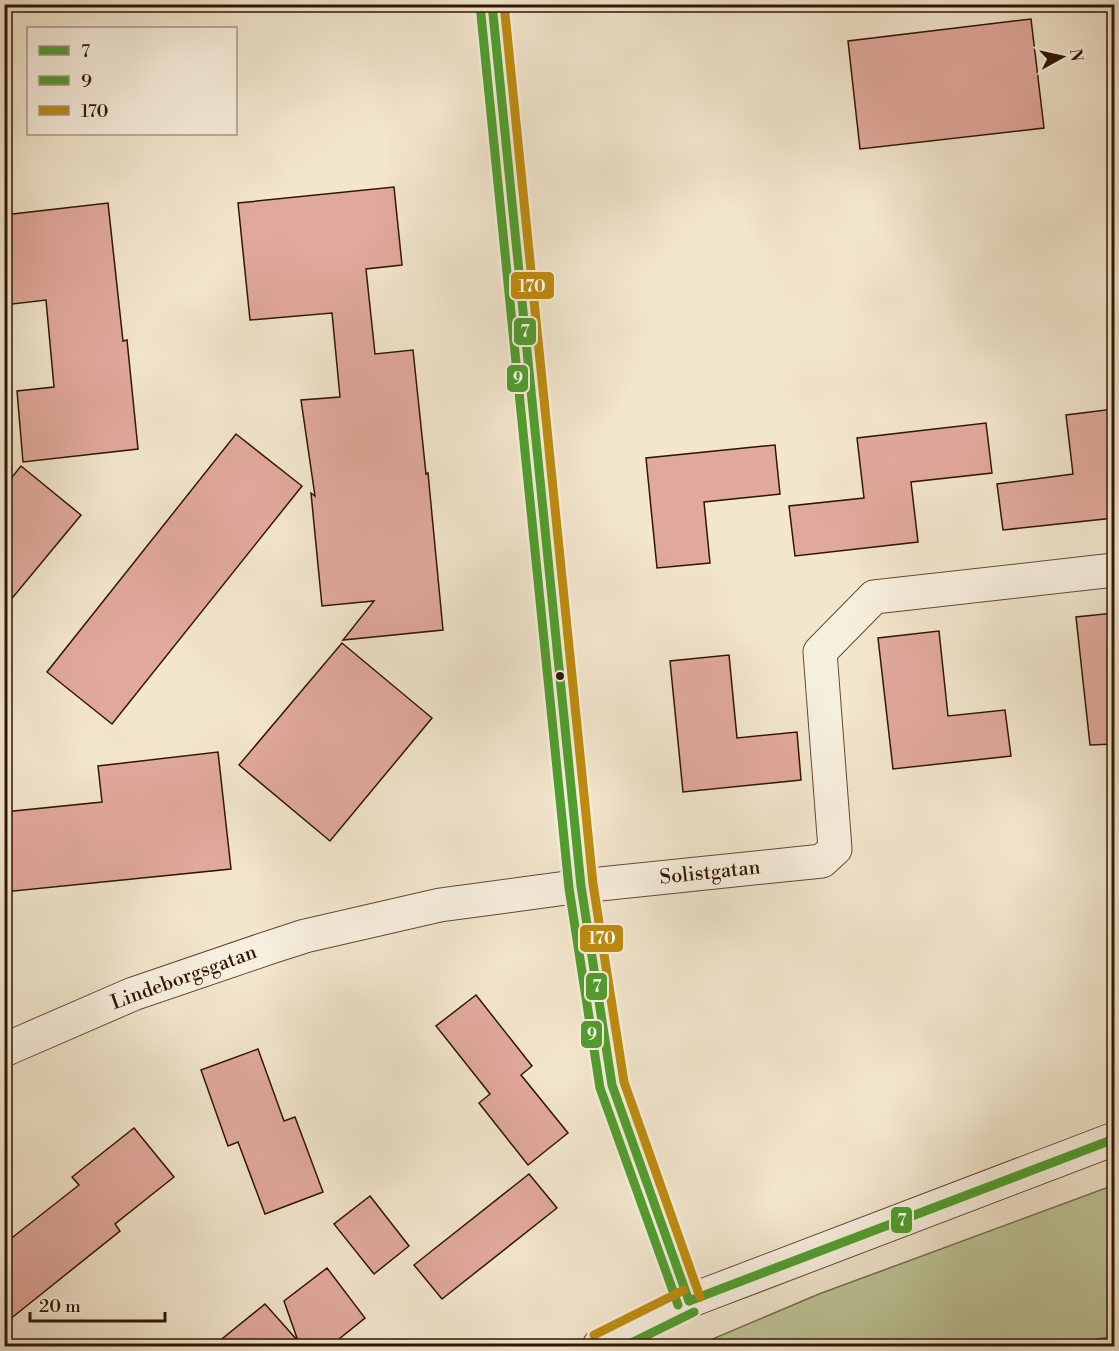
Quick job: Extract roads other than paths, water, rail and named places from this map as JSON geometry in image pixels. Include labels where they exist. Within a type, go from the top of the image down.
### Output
[{"type":"street","points":[[492,4],[581,886],[612,1085],[689,1301]]},
{"type":"street","name":"Solistgatan","points":[[581,886],[822,861],[834,849],[820,652],[874,597],[1114,570]]},
{"type":"street","name":"Lindeborgsgatan","points":[[4,1050],[133,994],[305,936],[440,905],[581,886]]},
{"type":"street","points":[[599,1347],[689,1301],[1114,1139]]}]
